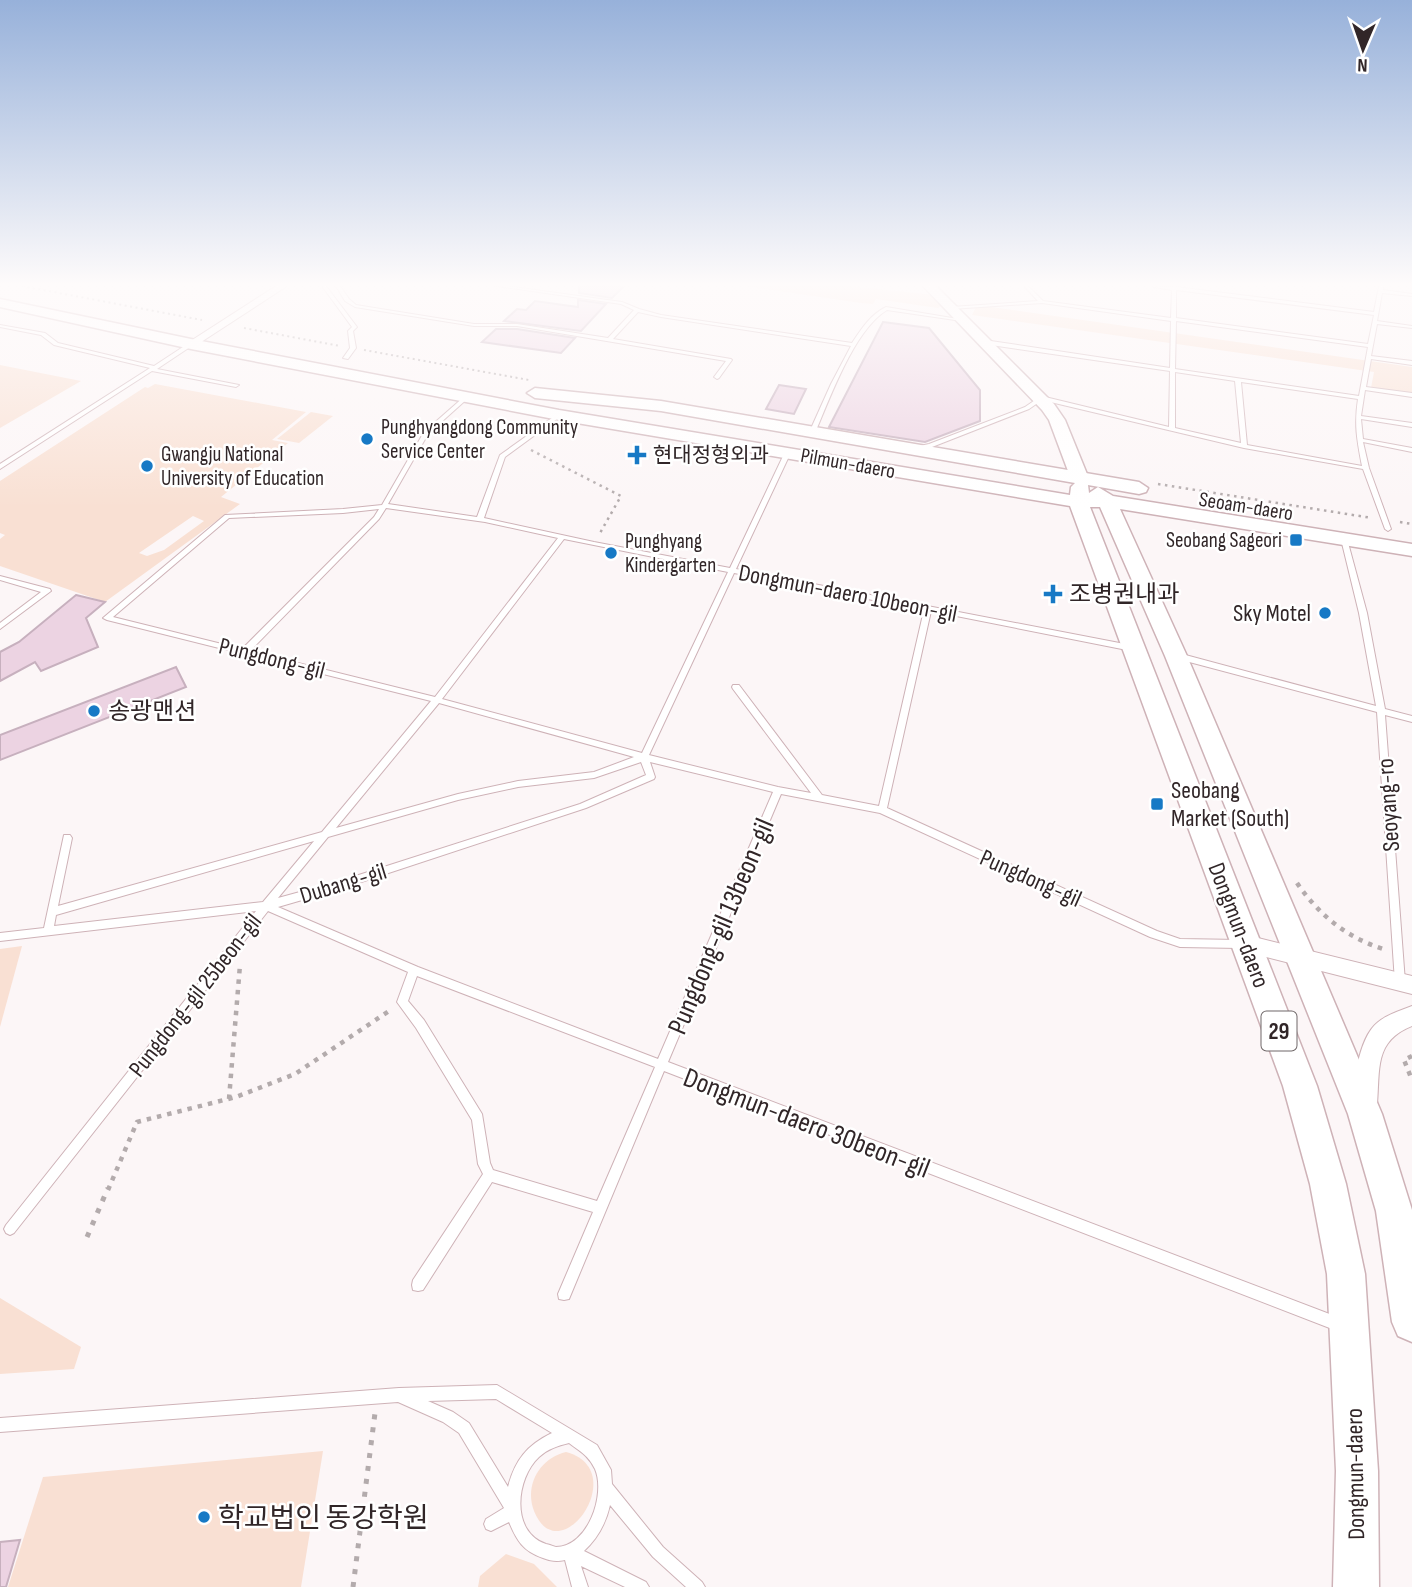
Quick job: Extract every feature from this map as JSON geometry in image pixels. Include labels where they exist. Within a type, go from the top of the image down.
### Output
[{"type":"main road","name":"Pilmun-daero","points":[[272,360],[559,415],[788,452],[1088,494]]},
{"type":"main road","name":"Pilmun-daero","points":[[357,360],[559,397],[648,404],[909,449],[1088,494]]},
{"type":"main road","points":[[1002,360],[1041,398],[1057,420],[1088,494]]},
{"type":"main road","name":"Seoam-daero","points":[[1088,494],[1412,533]]},
{"type":"main road","name":"Seoam-daero","points":[[1088,494],[1412,550]]},
{"type":"main road","name":"Dongmun-daero","points":[[1088,494],[1133,648],[1300,1086],[1319,1151],[1341,1241],[1351,1329],[1357,1471],[1356,1587]]},
{"type":"main road","name":"Dongmun-daero","points":[[1088,494],[1176,656],[1365,1114],[1394,1211],[1412,1322]]},
{"type":"street","name":"Seoyang-ro","points":[[1246,944],[1406,983]]},
{"type":"street","points":[[1365,1114],[1372,1049],[1377,1036],[1384,1028],[1412,1016]]},
{"type":"lane","points":[[119,360],[236,385]]},
{"type":"lane","points":[[0,467],[167,360]]},
{"type":"lane","points":[[717,377],[729,360]]},
{"type":"lane","name":"Pilmun-daero","points":[[812,433],[847,360]]},
{"type":"lane","points":[[1106,360],[1360,398]]},
{"type":"lane","points":[[1172,430],[1173,360]]},
{"type":"lane","points":[[1368,360],[1360,398],[1360,440],[1366,468],[1388,529]]},
{"type":"lane","points":[[1391,360],[1412,363]]},
{"type":"lane","points":[[1238,380],[1244,446]]},
{"type":"lane","points":[[1363,388],[1412,395]]},
{"type":"lane","points":[[245,651],[368,528],[386,506],[426,433],[465,398]]},
{"type":"lane","points":[[909,449],[930,446],[1027,408],[1041,398],[1244,446],[1366,468]]},
{"type":"lane","points":[[480,519],[502,456],[559,415]]},
{"type":"lane","points":[[1359,417],[1412,425]]},
{"type":"lane","points":[[1360,440],[1412,450]]},
{"type":"lane","points":[[51,912],[458,797],[518,784],[594,775],[644,757],[788,452]]},
{"type":"lane","name":"Dongmun-daero 10beon-gil","points":[[107,618],[227,516],[343,511],[386,506],[480,519],[594,544],[1133,648]]},
{"type":"lane","points":[[437,700],[562,537]]},
{"type":"lane","points":[[1343,539],[1357,589],[1381,711]]},
{"type":"lane","points":[[0,578],[47,591],[0,627]]},
{"type":"lane","points":[[882,810],[928,608]]},
{"type":"lane","name":"Pungdong-gil","points":[[107,618],[437,700],[644,757],[778,790],[882,810],[1154,934],[1180,943],[1246,944]]},
{"type":"lane","points":[[1176,656],[1412,719]]},
{"type":"lane","points":[[736,687],[819,797]]},
{"type":"lane","name":"Pungdong-gil 25beon-gil","points":[[10,1229],[266,906],[437,700]]},
{"type":"lane","name":"Seoyang-ro","points":[[1381,711],[1406,983]]},
{"type":"lane","name":"Dubang-gil","points":[[0,937],[266,906],[351,882],[605,798],[651,777],[644,757]]},
{"type":"lane","name":"Pungdong-gil 13beon-gil","points":[[564,1294],[778,790]]},
{"type":"lane","points":[[48,930],[67,838]]},
{"type":"lane","name":"Dongmun-daero 30beon-gil","points":[[266,906],[414,970],[1351,1329]]},
{"type":"lane","points":[[414,970],[402,1002],[420,1024],[478,1118],[484,1164],[489,1175],[601,1208]]},
{"type":"lane","points":[[418,1285],[489,1175]]},
{"type":"lane","points":[[0,1425],[399,1395],[497,1392],[570,1436],[584,1441],[596,1454],[604,1470],[607,1489],[603,1510],[595,1529],[584,1543],[570,1552],[555,1554],[540,1551],[528,1542],[519,1528],[514,1511],[464,1429],[448,1417],[399,1395]]},
{"type":"lane","points":[[514,1511],[514,1493],[527,1458],[539,1445],[554,1437],[570,1436]]},
{"type":"lane","points":[[607,1489],[658,1552],[697,1587]]},
{"type":"lane","points":[[491,1524],[514,1511]]},
{"type":"lane","points":[[570,1552],[580,1587]]},
{"type":"lane","points":[[570,1552],[641,1587]]},
{"type":"path","points":[[517,443],[621,496],[594,544]]},
{"type":"path","points":[[229,1099],[241,952],[234,946]]},
{"type":"path","points":[[88,1237],[137,1122],[229,1099],[295,1074],[402,1002]]},
{"type":"path","points":[[1412,1056],[1404,1060],[1412,1080]]},
{"type":"path","points":[[353,1587],[377,1397]]},
{"type":"shaded area","points":[[1290,360],[1363,360],[1412,367],[1412,394],[1371,388],[1374,372]]},
{"type":"shaded area","points":[[0,365],[81,381],[0,428]]},
{"type":"shaded area","points":[[155,384],[306,412],[272,440],[288,443],[221,497],[240,504],[105,602],[0,566],[0,539],[5,535],[0,533],[0,481],[145,387]],"holes":[[[193,516],[204,521],[164,550],[147,556],[139,553]]]},
{"type":"shaded area","points":[[311,412],[333,416],[299,443],[277,439]]},
{"type":"shaded area","points":[[22,946],[0,1027],[0,949]]},
{"type":"shaded area","points":[[0,1298],[81,1347],[74,1369],[0,1374]]},
{"type":"shaded area","points":[[323,1451],[301,1587],[8,1587],[43,1477]]},
{"type":"shaded area","points":[[566,1452],[585,1462],[593,1478],[592,1495],[584,1512],[573,1525],[559,1531],[545,1527],[534,1511],[531,1492],[542,1466]]},
{"type":"shaded area","points":[[506,1554],[534,1564],[557,1587],[478,1587],[480,1576]]},
{"type":"building","points":[[863,360],[955,360],[980,390],[980,421],[925,442],[829,427]]},
{"type":"building","points":[[779,385],[806,389],[794,414],[766,409]]},
{"type":"building","points":[[76,595],[105,602],[86,618],[98,647],[41,671],[35,662],[0,681],[0,652],[19,642]]},
{"type":"building","name":"송광맨션","points":[[176,667],[186,687],[0,760],[0,735]]},
{"type":"building","points":[[20,1540],[6,1587],[0,1587],[0,1542]]},
{"type":"place","name":"Punghyangdong Community Service Center","points":[[367,439]]},
{"type":"place","name":"현대정형외과","points":[[637,455]]},
{"type":"place","name":"Gwangju National University of Education","points":[[147,466]]},
{"type":"place","name":"Seobang Sageori","points":[[1296,540]]},
{"type":"place","name":"Punghyang Kindergarten","points":[[611,553]]},
{"type":"place","name":"조병권내과","points":[[1053,594]]},
{"type":"place","name":"Sky Motel","points":[[1325,613]]},
{"type":"place","name":"송광맨션","points":[[94,711]]},
{"type":"place","name":"Seobang Market (South)","points":[[1157,804]]},
{"type":"place","name":"학교법인 동강학원","points":[[204,1517]]}]
